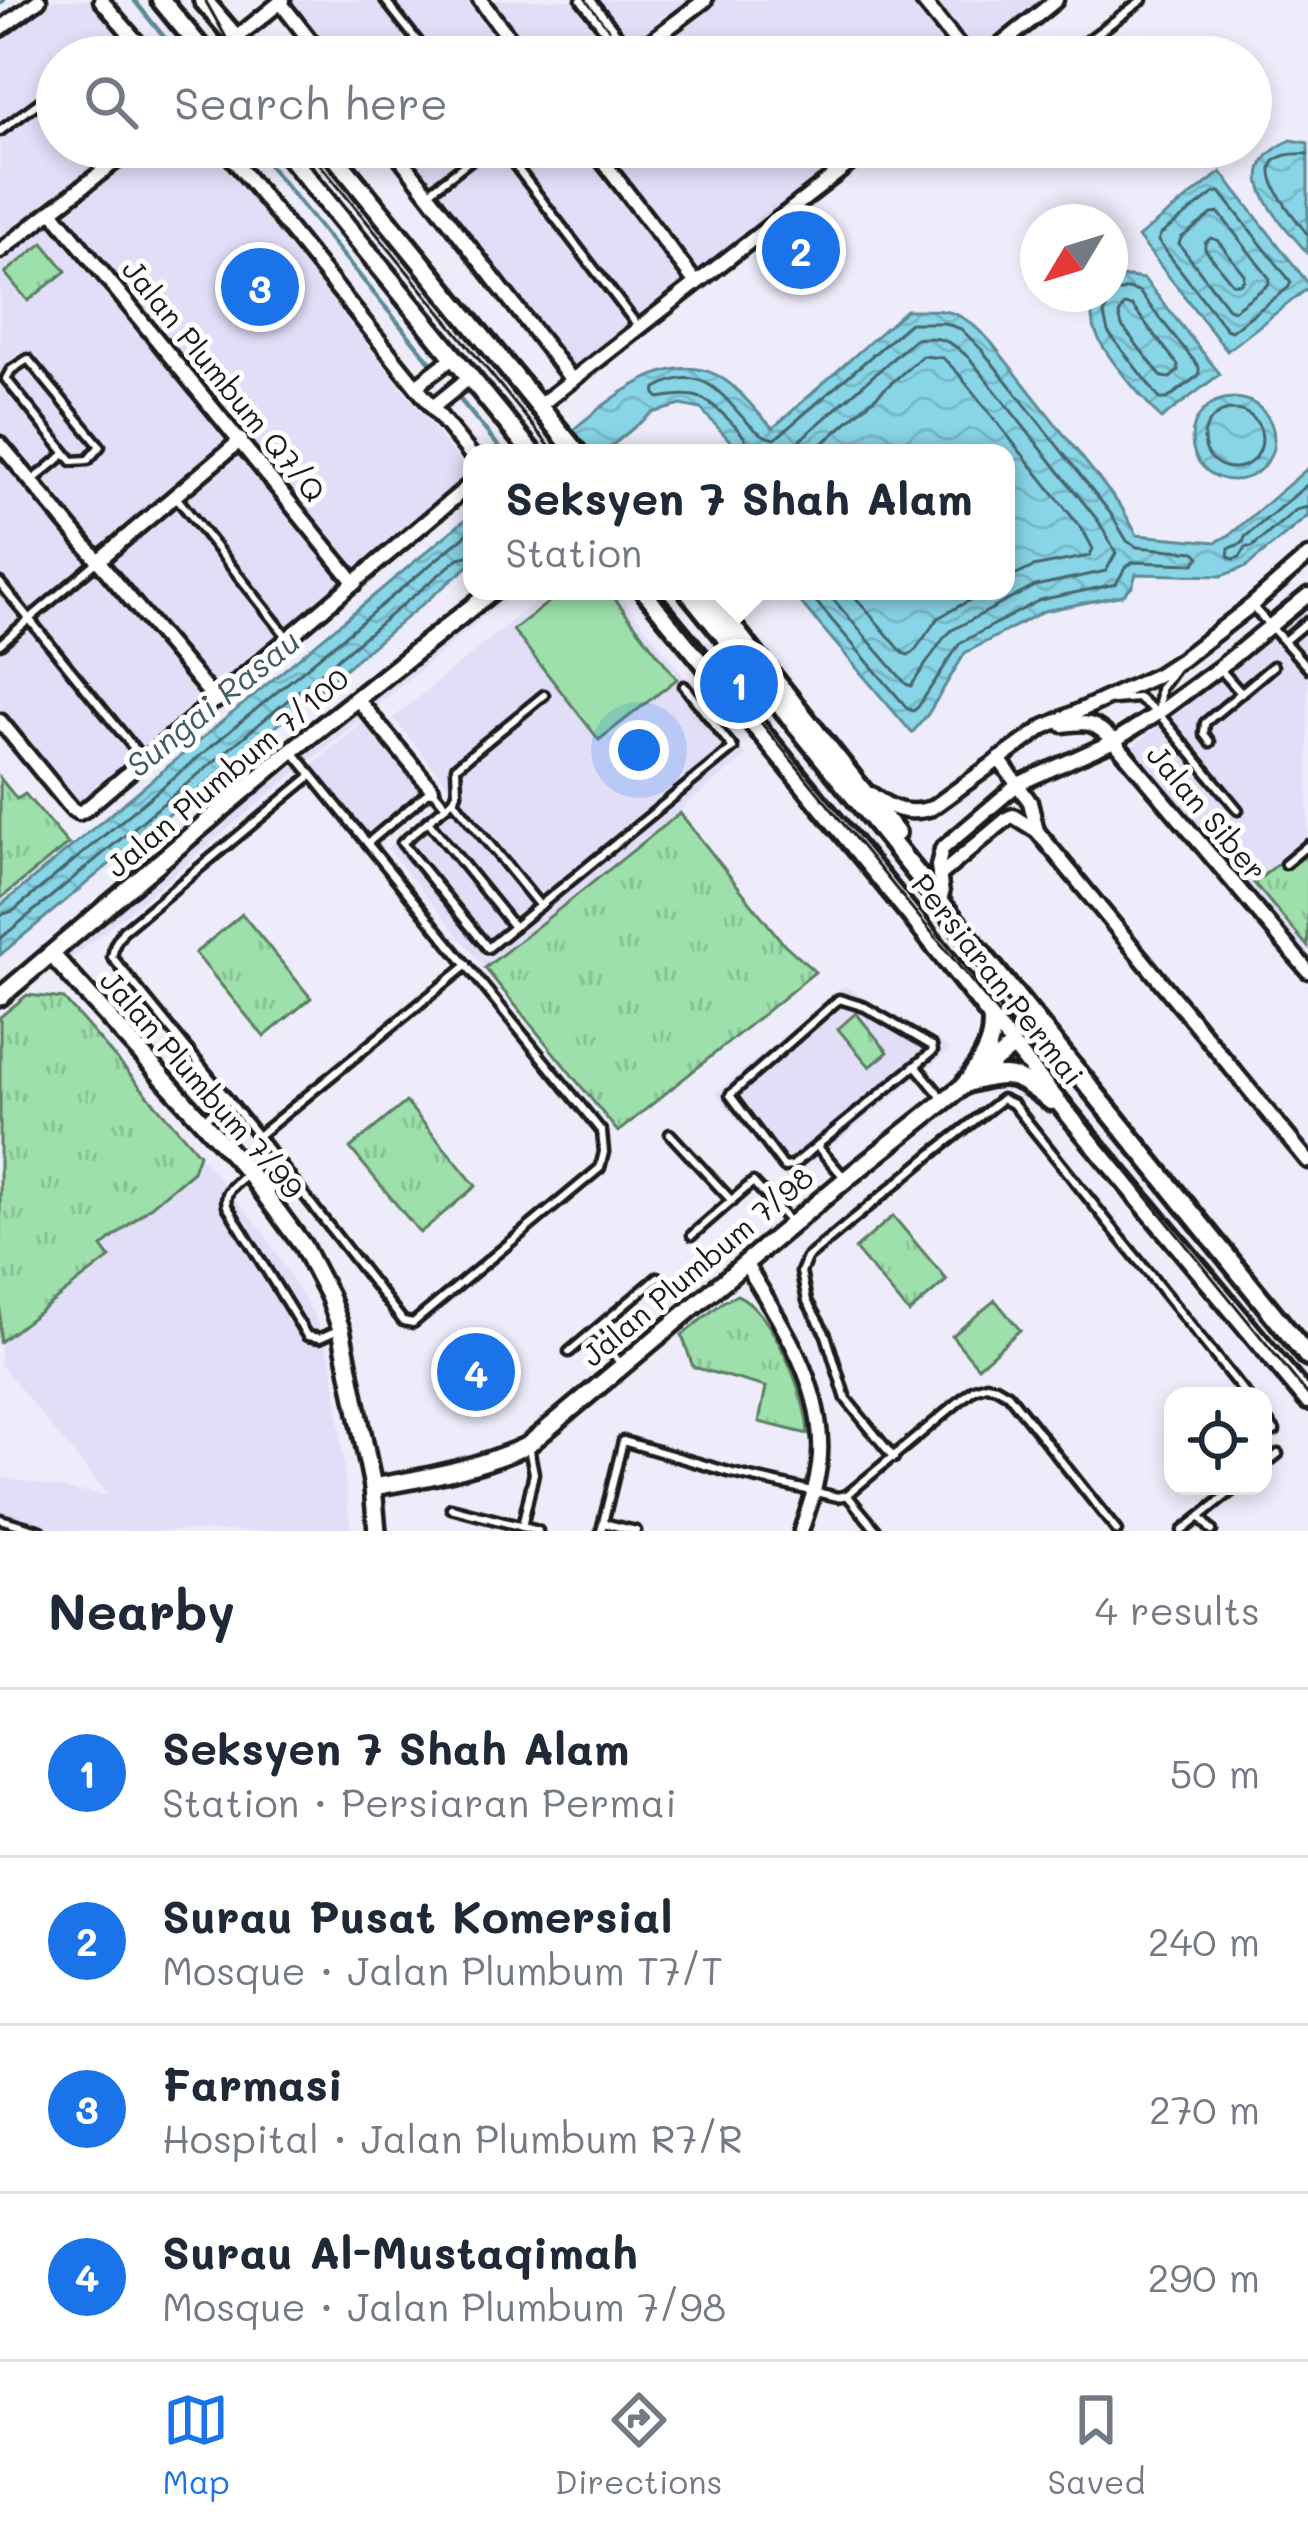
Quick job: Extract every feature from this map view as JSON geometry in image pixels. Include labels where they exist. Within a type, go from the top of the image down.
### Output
[{"type":"main road","points":[[161,0],[191,36]]},
{"type":"main road","points":[[203,0],[234,36]]},
{"type":"main road","points":[[299,168],[525,444]]},
{"type":"main road","points":[[344,168],[570,444]]},
{"type":"main road","name":"Persiaran Permai","points":[[652,600],[990,1013],[1023,1039],[1066,1112],[1308,1400]]},
{"type":"main road","name":"Persiaran Permai","points":[[696,600],[939,890],[974,947],[1308,1357]]},
{"type":"main road","points":[[711,600],[939,890],[965,952],[1023,1039],[1091,1108],[1119,1124]]},
{"type":"main road","points":[[967,1083],[988,1054],[993,1027],[990,1013]]},
{"type":"main road","points":[[967,1083],[1003,1074],[1019,1077],[1066,1112]]},
{"type":"street","points":[[0,29],[39,0]]},
{"type":"street","points":[[101,0],[132,36]]},
{"type":"street","points":[[480,0],[508,36]]},
{"type":"street","points":[[922,0],[951,36]]},
{"type":"street","points":[[1012,36],[1056,0]]},
{"type":"street","points":[[238,36],[282,1],[308,36]]},
{"type":"street","points":[[656,36],[699,2]]},
{"type":"street","points":[[0,251],[107,168]]},
{"type":"street","points":[[240,168],[463,445]]},
{"type":"street","points":[[408,168],[572,380]]},
{"type":"street","points":[[608,168],[696,284]]},
{"type":"street","points":[[545,413],[572,380],[844,168]]},
{"type":"street","name":"Jalan Plumbum Q7/Q","points":[[52,211],[355,583]]},
{"type":"street","points":[[416,386],[454,357]]},
{"type":"street","points":[[433,407],[470,377]]},
{"type":"street","points":[[99,560],[241,440]]},
{"type":"street","points":[[0,444],[216,701]]},
{"type":"street","points":[[0,721],[72,809],[86,809],[463,491]]},
{"type":"street","points":[[860,786],[897,810],[932,808],[1044,727],[1181,660],[1308,556]]},
{"type":"street","points":[[939,890],[942,849],[1018,784],[1114,740],[1158,713],[1308,595]]},
{"type":"street","name":"Jalan Plumbum 7/100","points":[[0,997],[292,750],[481,600]]},
{"type":"street","points":[[358,700],[432,789]]},
{"type":"street","points":[[1044,727],[1085,722],[1114,740]]},
{"type":"street","name":"Jalan Siber","points":[[1114,740],[1308,971]]},
{"type":"street","points":[[999,759],[1030,802],[1037,830]]},
{"type":"street","points":[[939,890],[1008,818],[1013,816],[1037,830],[1308,1161]]},
{"type":"street","name":"Jalan Plumbum 7/99","points":[[52,955],[249,1173],[303,1246],[341,1329],[374,1487],[377,1531]]},
{"type":"street","name":"Jalan Plumbum 7/98","points":[[374,1487],[500,1458],[528,1445],[846,1179],[1023,1039]]},
{"type":"street","points":[[745,1263],[800,1358],[816,1404],[821,1444],[814,1491],[801,1531]]},
{"type":"lane","points":[[385,0],[413,36]]},
{"type":"lane","points":[[581,0],[612,36]]},
{"type":"lane","points":[[591,0],[616,36]]},
{"type":"lane","points":[[1030,0],[1040,13]]},
{"type":"lane","points":[[1094,36],[1142,0]]},
{"type":"lane","points":[[0,131],[36,104]]},
{"type":"lane","points":[[428,193],[461,168]]},
{"type":"lane","points":[[517,168],[639,328]]},
{"type":"lane","points":[[28,359],[100,446],[88,460],[71,461],[64,454],[6,379],[28,359]]},
{"type":"lane","points":[[32,481],[64,454]]},
{"type":"lane","points":[[175,495],[290,639]]},
{"type":"lane","points":[[0,644],[99,560]]},
{"type":"lane","points":[[0,583],[144,760]]},
{"type":"lane","points":[[1252,605],[1308,668]]},
{"type":"lane","points":[[1284,641],[1308,621]]},
{"type":"lane","points":[[1158,713],[1160,689],[1181,660]]},
{"type":"lane","points":[[1210,742],[1204,734],[1205,723],[1273,666]]},
{"type":"lane","points":[[1220,668],[1241,693]]},
{"type":"lane","points":[[544,695],[456,767],[454,800],[402,843],[488,948],[733,748],[684,686]]},
{"type":"lane","points":[[1102,702],[1138,698],[1158,713],[1238,810]]},
{"type":"lane","points":[[292,750],[602,1132],[600,1168],[412,1323],[403,1321],[112,957],[123,931],[312,775]]},
{"type":"lane","points":[[368,842],[432,789],[446,806]]},
{"type":"lane","points":[[454,800],[540,906]]},
{"type":"lane","points":[[428,821],[514,927]]},
{"type":"lane","points":[[1285,864],[1308,845]]},
{"type":"lane","points":[[258,1136],[467,965]]},
{"type":"lane","points":[[839,999],[853,1001],[932,1046],[932,1054],[916,1066],[792,1166],[784,1167],[730,1099],[731,1091],[839,999]]},
{"type":"lane","points":[[916,1066],[944,1100]]},
{"type":"lane","points":[[202,1121],[227,1098]]},
{"type":"lane","points":[[894,1458],[846,1399],[826,1335],[807,1301],[801,1272],[807,1258],[1002,1100],[1013,1104],[1240,1387]]},
{"type":"lane","points":[[670,1134],[732,1201]]},
{"type":"lane","points":[[817,1146],[846,1179]]},
{"type":"lane","points":[[249,1173],[229,1190],[227,1206],[307,1336],[320,1338],[341,1329]]},
{"type":"lane","points":[[264,1194],[290,1176]]},
{"type":"lane","points":[[692,1235],[753,1182],[792,1224]]},
{"type":"lane","points":[[569,1352],[658,1277]]},
{"type":"lane","points":[[595,1331],[622,1366]]},
{"type":"lane","points":[[636,1531],[602,1527],[623,1441],[838,1497],[894,1458],[964,1395],[986,1385],[1007,1394],[1117,1531]]},
{"type":"lane","points":[[1272,1427],[1275,1431]]},
{"type":"lane","points":[[522,1527],[534,1474],[528,1445]]},
{"type":"lane","points":[[1272,1459],[1278,1454]]},
{"type":"lane","points":[[847,1495],[878,1531]]},
{"type":"lane","points":[[1182,1531],[1227,1495]]},
{"type":"lane","points":[[451,1508],[538,1531]]},
{"type":"lane","points":[[1200,1517],[1212,1531]]},
{"type":"lane","points":[[0,1519],[41,1531]]},
{"type":"shaded area","points":[[55,0],[92,0],[122,36],[36,36],[36,168],[228,168],[463,466],[463,485],[75,804],[0,713],[0,43]]},
{"type":"shaded area","points":[[285,0],[1039,0],[995,36],[313,36]]},
{"type":"shaded area","points":[[415,168],[832,168],[573,372]]},
{"type":"shaded area","points":[[466,600],[504,600],[69,961],[53,940]]},
{"type":"shaded area","points":[[624,600],[747,756],[484,967],[387,848],[454,793],[393,718],[536,601]]},
{"type":"shaded area","points":[[1308,605],[1308,962],[1131,748]]},
{"type":"shaded area","points":[[367,719],[424,790],[369,837],[311,766]]},
{"type":"shaded area","points":[[844,986],[951,1049],[788,1182],[716,1093]]},
{"type":"shaded area","points":[[58,1002],[204,1160],[264,1233],[316,1319],[333,1365],[351,1531],[0,1531],[0,1477],[108,1496],[0,1364],[0,1025]]},
{"type":"green space","points":[[43,243],[66,271],[28,301],[5,273]]},
{"type":"green space","points":[[551,600],[616,600],[677,679],[599,740],[513,630]]},
{"type":"green space","points":[[0,778],[17,799],[25,794],[68,844],[0,899]]},
{"type":"green space","points":[[680,813],[782,942],[815,972],[618,1132],[485,968]]},
{"type":"green space","points":[[1308,840],[1308,947],[1254,883]]},
{"type":"green space","points":[[242,914],[311,998],[264,1037],[195,953]]},
{"type":"green space","points":[[27,995],[64,999],[199,1154],[193,1171],[102,1247],[110,1258],[0,1342],[0,1017]]},
{"type":"green space","points":[[856,1013],[888,1052],[870,1067],[838,1029]]},
{"type":"green space","points":[[406,1102],[476,1186],[420,1233],[350,1148]]},
{"type":"green space","points":[[893,1216],[947,1280],[909,1313],[855,1249]]},
{"type":"green space","points":[[737,1295],[763,1318],[786,1356],[802,1399],[808,1434],[759,1422],[766,1387],[693,1367],[682,1335]]},
{"type":"green space","points":[[995,1300],[1020,1330],[978,1367],[952,1336]]},
{"type":"water","points":[[1291,140],[1308,143],[1308,254],[1264,195],[1261,168],[1272,168],[1272,151]]},
{"type":"water","points":[[1221,172],[1308,283],[1308,288],[1227,351],[1138,237]]},
{"type":"water","points":[[1128,277],[1144,279],[1220,374],[1161,419],[1108,354],[1093,325],[1092,312],[1128,312]]},
{"type":"water","points":[[906,310],[953,313],[991,342],[1122,508],[1137,535],[1216,542],[1308,468],[1308,516],[1246,567],[1221,576],[1136,574],[1123,595],[1044,611],[965,653],[912,733],[799,600],[1015,600],[1015,444],[733,444],[701,409],[681,405],[652,413],[614,444],[557,444],[630,387],[679,369],[703,370],[726,381],[773,428]]},
{"type":"water","points":[[1233,398],[1262,410],[1274,439],[1262,468],[1233,480],[1204,468],[1192,439],[1204,410]]},
{"type":"water","points":[[463,521],[463,570],[0,955],[0,906]]},
{"type":"waterway","points":[[0,3],[4,0]]},
{"type":"waterway","points":[[134,0],[163,36]]},
{"type":"waterway","points":[[271,168],[432,364]]},
{"type":"waterway","points":[[458,397],[497,444]]},
{"type":"tram line","points":[[205,0],[225,36]]},
{"type":"tram line","points":[[323,168],[548,444]]},
{"type":"tram line","points":[[661,600],[1308,1395]]},
{"type":"place","name":"Surau Pusat Komersial","points":[[801,250]]},
{"type":"place","name":"Farmasi","points":[[260,287]]},
{"type":"place","name":"Seksyen 7 Shah Alam","points":[[739,684]]},
{"type":"place","name":"Surau Al-Mustaqimah","points":[[476,1372]]},
{"type":"water label","name":"Sungai Rasau","points":[[213,703]]}]
